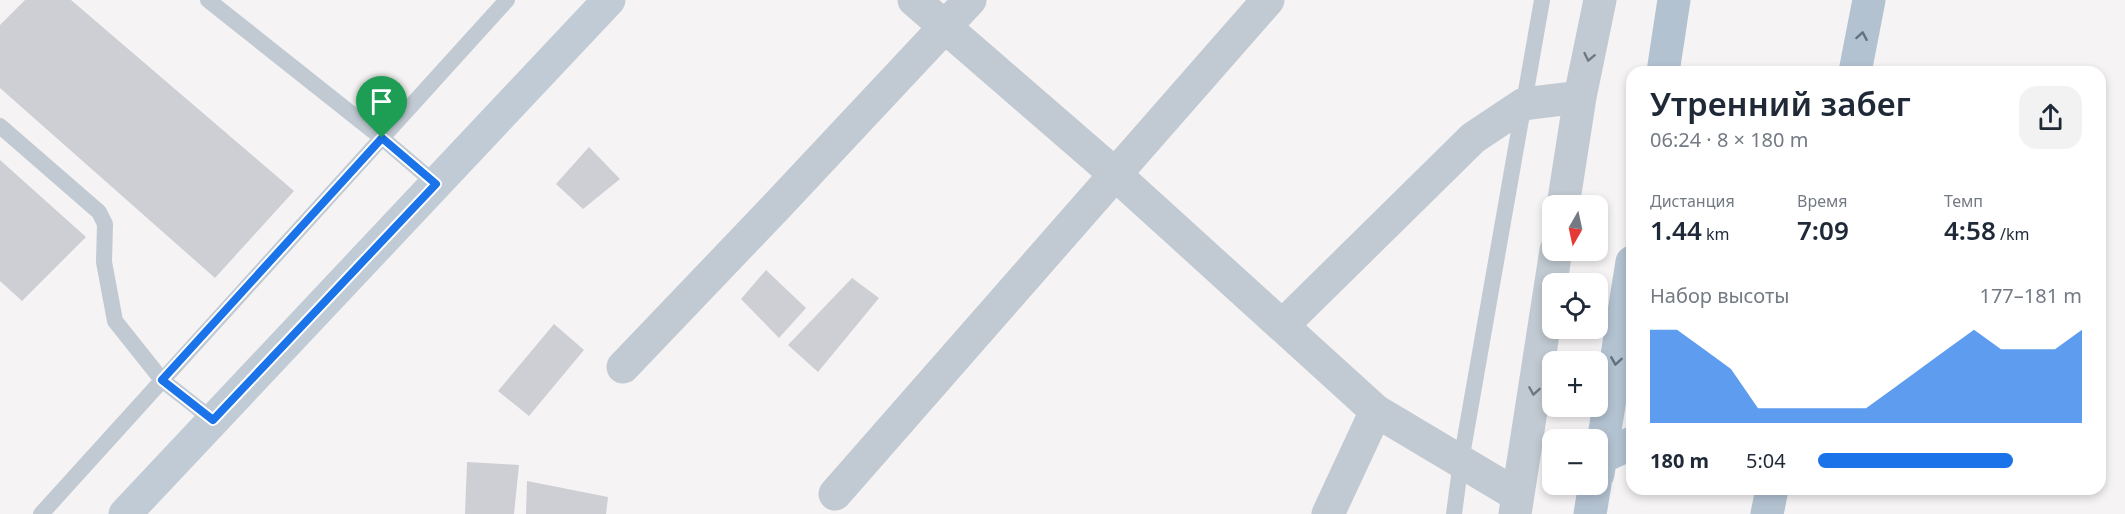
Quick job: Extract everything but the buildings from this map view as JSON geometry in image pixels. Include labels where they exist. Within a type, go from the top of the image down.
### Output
[{"type":"main road","points":[[125,514],[609,0]]},
{"type":"main road","points":[[1667,66],[1674,0]]},
{"type":"main road","points":[[1856,66],[1869,0]]},
{"type":"main road","points":[[1605,429],[1626,299]]},
{"type":"main road","points":[[1608,463],[1626,448]]},
{"type":"main road","points":[[1590,514],[1594,495]]},
{"type":"street","points":[[914,0],[1116,175],[1376,411],[1461,461],[1516,505],[1554,261]]},
{"type":"street","points":[[623,367],[970,0]]},
{"type":"street","points":[[835,494],[1268,0]]},
{"type":"street","points":[[1565,195],[1580,97],[1600,0]]},
{"type":"street","points":[[1282,326],[1473,138],[1524,104],[1580,97]]},
{"type":"street","points":[[1328,514],[1376,411]]},
{"type":"lane","points":[[208,0],[382,138],[436,184]]},
{"type":"lane","points":[[41,514],[507,0]]},
{"type":"lane","points":[[1454,514],[1461,461],[1542,0]]},
{"type":"lane","points":[[0,126],[99,212],[105,224],[104,262],[115,321],[162,380],[213,420]]},
{"type":"route","points":[[382,138],[436,184],[213,420],[162,380],[382,138]]}]
